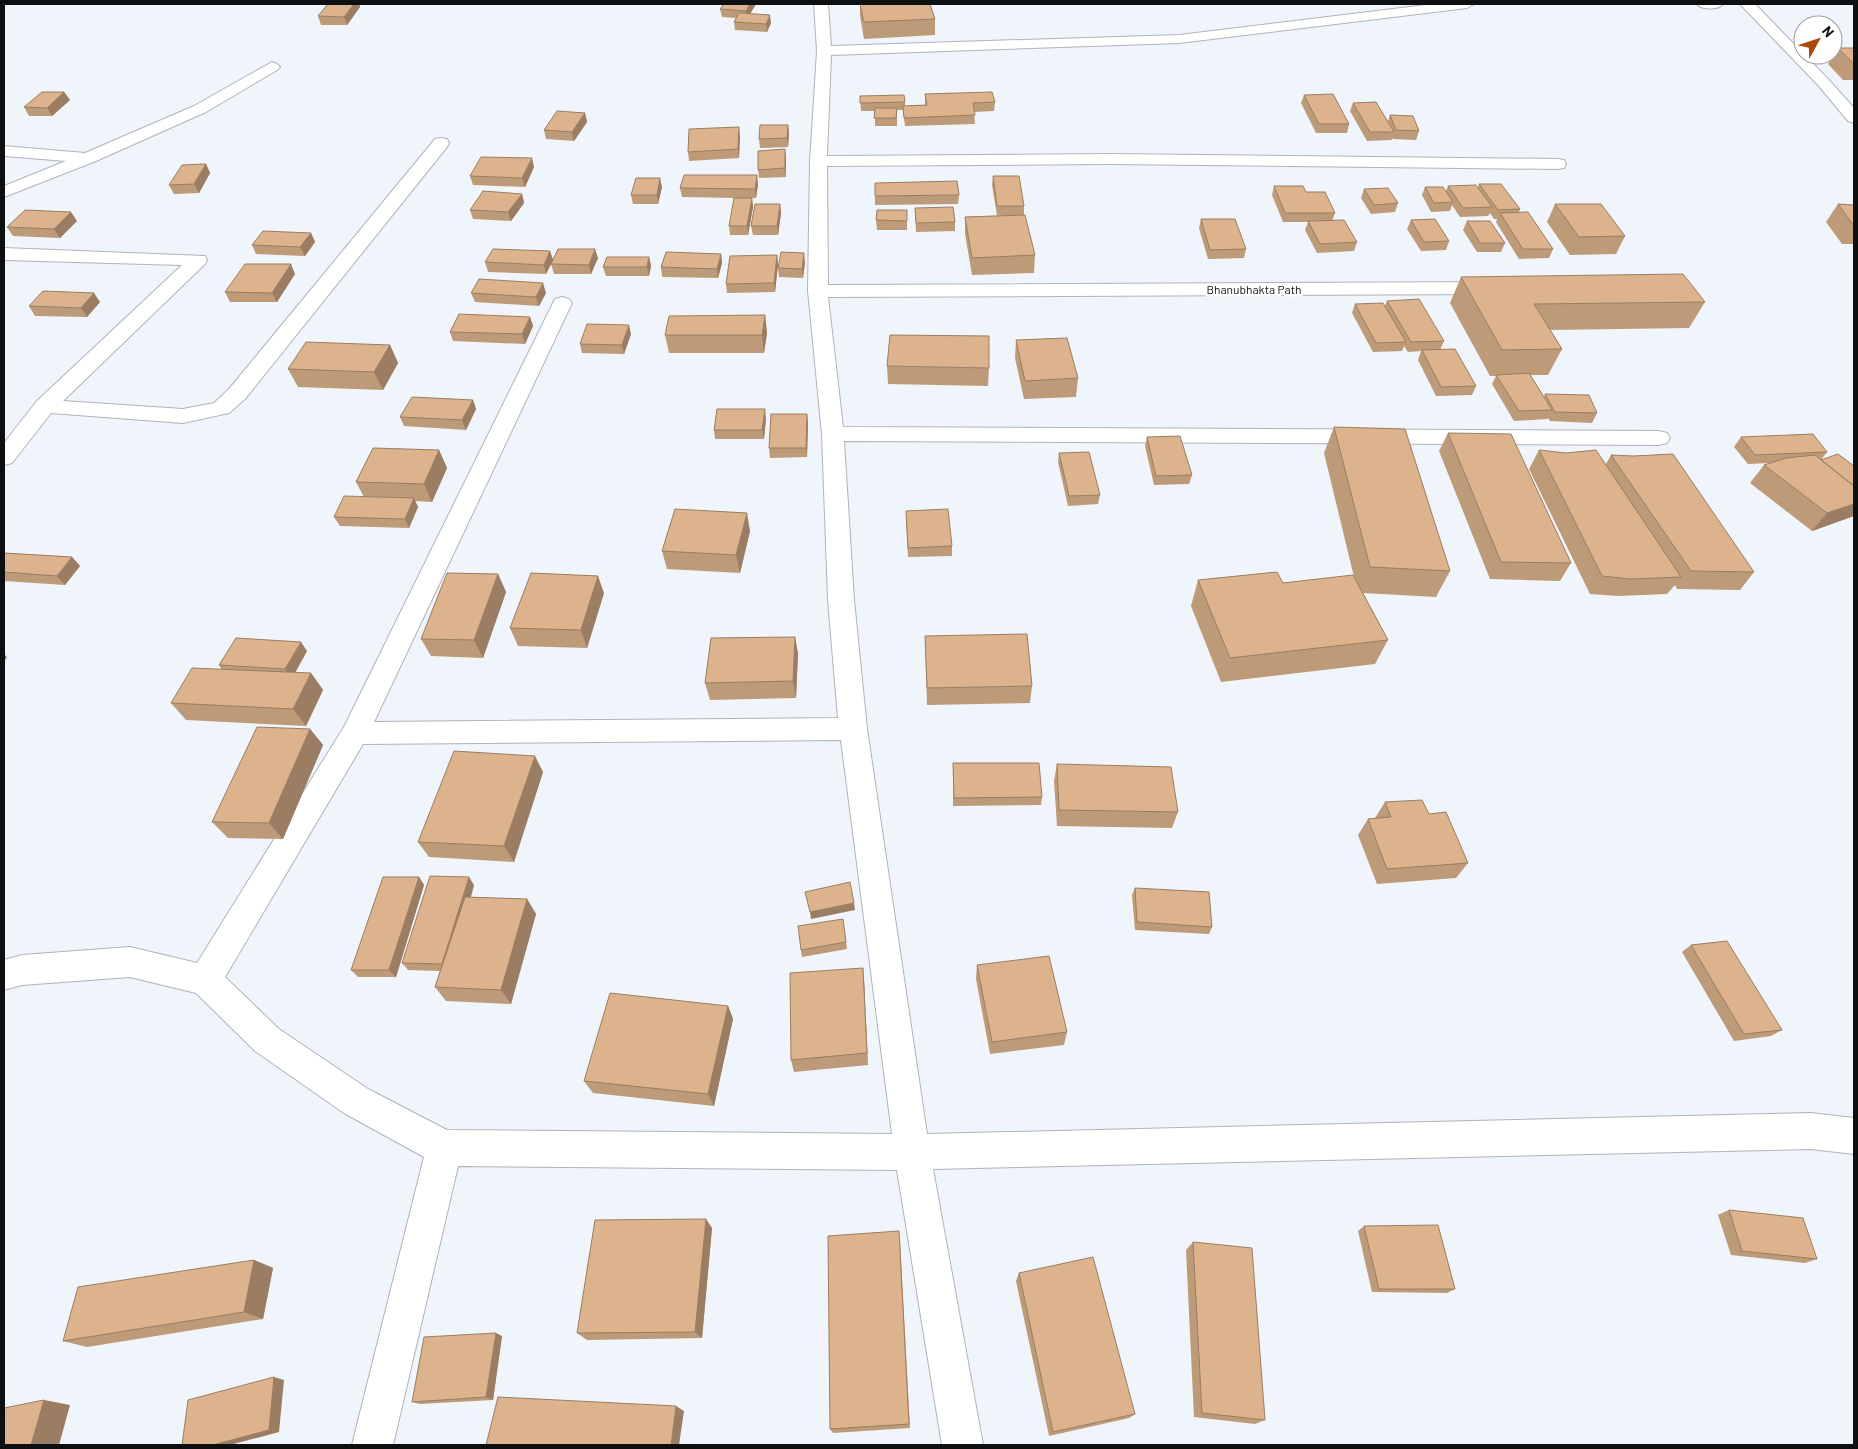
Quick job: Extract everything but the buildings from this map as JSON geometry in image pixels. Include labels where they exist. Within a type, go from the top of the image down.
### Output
[{"type":"street","points":[[821,4],[824,51],[818,161],[818,291],[833,434],[841,600],[853,729],[912,1152],[964,1445]]},
{"type":"street","points":[[824,51],[1179,39],[1467,4]]},
{"type":"street","points":[[1704,4],[1716,4]]},
{"type":"street","points":[[1747,4],[1823,82],[1854,118]]},
{"type":"street","points":[[4,192],[200,109],[272,67]]},
{"type":"street","points":[[45,406],[183,416],[221,408],[237,394],[441,143]]},
{"type":"street","points":[[4,151],[90,157]]},
{"type":"street","points":[[818,161],[1110,159],[1558,164]]},
{"type":"street","points":[[4,206],[24,184]]},
{"type":"street","points":[[4,254],[198,260],[45,406],[4,458]]},
{"type":"street","name":"Bhanubhakta Path","points":[[818,291],[1513,288]]},
{"type":"street","points":[[205,980],[355,733],[562,303]]},
{"type":"street","points":[[833,434],[1659,438]]},
{"type":"street","points":[[355,733],[853,729]]},
{"type":"street","points":[[4,975],[22,970],[130,962],[205,980],[267,1040],[356,1101],[444,1148],[912,1152],[1811,1130],[1854,1136]]},
{"type":"street","points":[[372,1445],[444,1148]]}]
